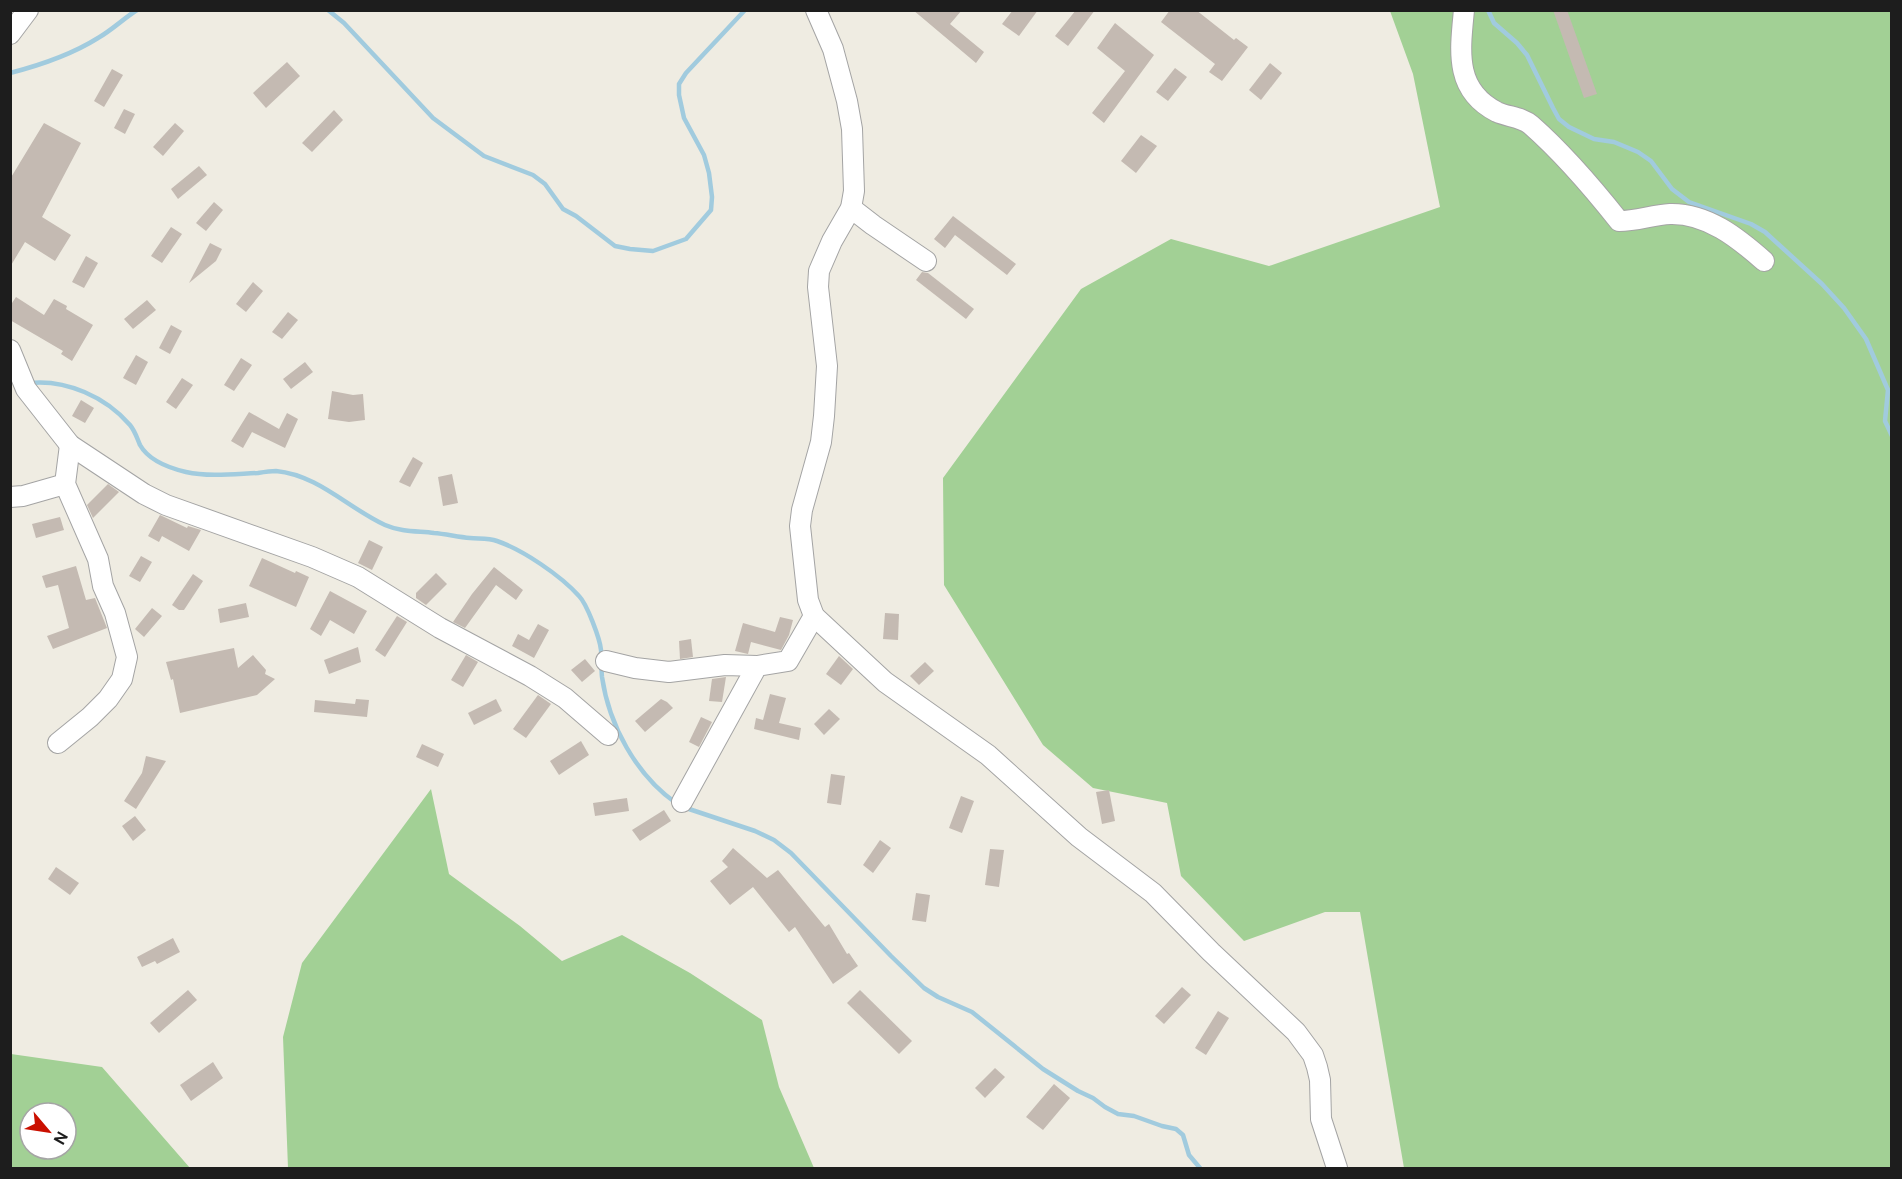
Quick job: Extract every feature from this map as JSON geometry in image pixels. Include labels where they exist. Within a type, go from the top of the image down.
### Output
[{"type":"street","points":[[10,34],[28,10]]},
{"type":"street","points":[[1464,10],[1460,57],[1464,75],[1474,93],[1482,103],[1499,113],[1529,123],[1572,164],[1619,221],[1635,221],[1666,214],[1683,214],[1700,219],[1733,235],[1764,261]]},
{"type":"street","points":[[824,15],[847,101],[852,129],[854,182],[851,208],[832,241],[819,271],[819,295],[827,366],[824,416],[821,441],[802,510],[800,526],[807,600],[814,616],[885,682],[988,755],[1079,837],[1152,893],[1296,1032],[1313,1055],[1317,1066],[1320,1080],[1321,1119],[1337,1168]]},
{"type":"street","points":[[851,208],[926,261]]},
{"type":"street","points":[[10,350],[24,383],[70,445],[144,494],[166,505],[312,557],[358,577],[440,628],[530,676],[565,699],[608,735]]},
{"type":"street","points":[[58,743],[108,699],[122,679],[127,657],[115,613],[103,586],[98,559],[65,484],[70,445]]},
{"type":"street","points":[[10,497],[23,496],[65,484]]},
{"type":"street","points":[[606,661],[635,668],[669,672],[725,665],[757,666],[788,661],[814,616]]},
{"type":"street","points":[[682,802],[757,666]]},
{"type":"green space","points":[[1390,11],[1891,11],[1891,1168],[1404,1168],[1360,912],[1325,912],[1244,941],[1181,876],[1167,803],[1093,788],[1043,745],[944,585],[943,478],[1081,289],[1171,239],[1269,266],[1440,207],[1413,74]]},
{"type":"green space","points":[[431,789],[449,874],[520,926],[562,961],[622,935],[690,973],[762,1020],[779,1087],[814,1168],[288,1168],[283,1037],[302,963]]},
{"type":"green space","points":[[11,1054],[102,1067],[190,1168],[11,1168]]},
{"type":"building","points":[[913,10],[962,10],[950,24],[984,52],[976,63]]},
{"type":"building","points":[[1013,10],[1038,10],[1019,36],[1002,24]]},
{"type":"building","points":[[1076,10],[1095,10],[1068,46],[1055,36]]},
{"type":"building","points":[[1170,10],[1196,10],[1234,40],[1236,38],[1248,47],[1222,81],[1209,72],[1215,64],[1161,22]]},
{"type":"building","points":[[1553,10],[1567,10],[1597,94],[1584,98]]},
{"type":"building","points":[[1115,23],[1154,55],[1104,123],[1092,113],[1125,71],[1097,48]]},
{"type":"building","points":[[287,62],[300,76],[266,108],[253,93]]},
{"type":"building","points":[[1270,63],[1282,73],[1261,100],[1249,90]]},
{"type":"building","points":[[1175,68],[1187,77],[1168,101],[1156,92]]},
{"type":"building","points":[[112,69],[123,75],[104,107],[94,101]]},
{"type":"building","points":[[124,109],[135,114],[125,134],[114,128]]},
{"type":"building","points":[[334,110],[343,120],[312,152],[302,143]]},
{"type":"building","points":[[44,123],[81,143],[42,217],[71,235],[55,261],[25,242],[10,267],[10,179]]},
{"type":"building","points":[[175,123],[184,131],[163,156],[153,147]]},
{"type":"building","points":[[1141,135],[1157,146],[1136,173],[1121,161]]},
{"type":"building","points":[[199,166],[207,175],[178,199],[171,189]]},
{"type":"building","points":[[214,202],[223,210],[206,231],[196,223]]},
{"type":"building","points":[[953,216],[1016,264],[1007,275],[955,235],[945,248],[934,239]]},
{"type":"building","points":[[171,227],[182,234],[162,263],[151,256]]},
{"type":"building","points":[[210,243],[222,249],[216,261],[189,283]]},
{"type":"building","points":[[86,256],[98,263],[84,288],[72,282]]},
{"type":"building","points":[[922,272],[928,273],[974,309],[966,319],[916,280]]},
{"type":"building","points":[[253,282],[263,291],[246,312],[236,304]]},
{"type":"building","points":[[16,297],[44,315],[54,299],[93,325],[72,361],[61,354],[63,351],[10,320],[10,306]]},
{"type":"building","points":[[147,300],[156,310],[133,329],[124,319]]},
{"type":"building","points":[[288,312],[298,320],[282,339],[272,332]]},
{"type":"building","points":[[171,325],[182,331],[170,354],[159,348]]},
{"type":"building","points":[[136,355],[148,362],[136,385],[123,378]]},
{"type":"building","points":[[241,358],[252,365],[234,391],[224,385]]},
{"type":"building","points":[[305,362],[313,372],[291,389],[283,379]]},
{"type":"building","points":[[182,378],[193,385],[176,409],[166,402]]},
{"type":"building","points":[[332,391],[353,395],[363,394],[365,420],[349,422],[328,419]]},
{"type":"building","points":[[81,400],[94,408],[85,423],[72,416]]},
{"type":"building","points":[[249,412],[279,429],[287,413],[298,419],[285,448],[252,432],[243,448],[231,441]]},
{"type":"building","points":[[413,457],[423,463],[410,487],[399,482]]},
{"type":"building","points":[[452,474],[458,503],[443,506],[438,477]]},
{"type":"building","points":[[108,484],[119,492],[93,518],[87,505]]},
{"type":"building","points":[[160,515],[187,528],[188,526],[201,530],[189,551],[162,536],[159,542],[148,536]]},
{"type":"building","points":[[60,517],[64,530],[36,538],[32,524]]},
{"type":"building","points":[[369,540],[383,547],[372,570],[358,563]]},
{"type":"building","points":[[141,556],[152,562],[140,582],[129,576]]},
{"type":"building","points":[[262,558],[309,577],[296,607],[249,586]]},
{"type":"building","points":[[76,566],[86,600],[95,598],[107,628],[53,649],[47,636],[69,628],[58,585],[46,588],[42,576]]},
{"type":"building","points":[[494,567],[523,590],[516,600],[496,585],[465,628],[453,622],[472,594]]},
{"type":"building","points":[[436,573],[447,584],[426,605],[416,598],[416,593]]},
{"type":"building","points":[[193,574],[203,581],[184,610],[179,610],[172,605]]},
{"type":"building","points":[[330,591],[367,611],[354,634],[330,620],[321,636],[310,629]]},
{"type":"building","points":[[246,603],[249,617],[220,623],[218,609]]},
{"type":"building","points":[[152,608],[162,616],[144,637],[135,629]]},
{"type":"building","points":[[885,613],[899,614],[898,640],[883,639]]},
{"type":"building","points":[[397,616],[407,622],[385,657],[375,650]]},
{"type":"building","points":[[780,617],[793,620],[789,635],[781,650],[751,642],[748,654],[735,651],[743,623],[775,632]]},
{"type":"building","points":[[538,624],[549,630],[534,658],[512,646],[518,634],[529,640]]},
{"type":"building","points":[[691,639],[693,657],[680,659],[679,641]]},
{"type":"building","points":[[358,647],[361,662],[329,674],[324,660]]},
{"type":"building","points":[[234,648],[238,668],[253,655],[266,670],[265,674],[275,679],[257,695],[180,713],[173,679],[171,680],[166,662]]},
{"type":"building","points":[[466,655],[478,662],[463,687],[451,680]]},
{"type":"building","points":[[839,656],[853,669],[841,685],[826,674]]},
{"type":"building","points":[[585,659],[595,671],[582,682],[571,670]]},
{"type":"building","points":[[925,662],[934,671],[919,685],[910,676]]},
{"type":"building","points":[[726,677],[722,702],[709,701],[712,679]]},
{"type":"building","points":[[770,694],[786,698],[779,723],[801,728],[799,740],[754,729],[756,718],[763,720]]},
{"type":"building","points":[[538,695],[551,704],[526,738],[513,729]]},
{"type":"building","points":[[356,699],[369,700],[367,717],[314,712],[315,700],[355,704]]},
{"type":"building","points":[[496,699],[502,711],[474,725],[468,713]]},
{"type":"building","points":[[661,699],[673,708],[645,732],[635,721]]},
{"type":"building","points":[[829,709],[840,719],[824,735],[814,724]]},
{"type":"building","points":[[701,717],[712,722],[699,747],[689,742]]},
{"type":"building","points":[[581,741],[589,755],[559,775],[550,761]]},
{"type":"building","points":[[422,744],[444,754],[438,767],[416,757]]},
{"type":"building","points":[[146,756],[166,761],[136,809],[124,801],[142,773]]},
{"type":"building","points":[[831,774],[845,776],[841,805],[827,803]]},
{"type":"building","points":[[1109,790],[1115,821],[1102,824],[1096,792]]},
{"type":"building","points":[[961,796],[974,801],[962,833],[949,828]]},
{"type":"building","points":[[627,798],[629,811],[595,816],[593,803]]},
{"type":"building","points":[[664,810],[671,821],[640,841],[632,830]]},
{"type":"building","points":[[135,816],[146,830],[133,841],[122,826]]},
{"type":"building","points":[[880,840],[891,848],[873,873],[863,865]]},
{"type":"building","points":[[733,848],[767,878],[778,870],[825,927],[829,924],[847,954],[849,953],[858,966],[833,984],[795,927],[789,932],[753,887],[730,905],[710,881],[728,867],[722,861]]},
{"type":"building","points":[[990,849],[1004,850],[999,887],[985,885]]},
{"type":"building","points":[[56,867],[79,883],[70,895],[48,879]]},
{"type":"building","points":[[916,893],[930,895],[926,922],[912,920]]},
{"type":"building","points":[[173,938],[180,952],[157,964],[155,961],[142,967],[137,957]]},
{"type":"building","points":[[1182,987],[1191,995],[1164,1024],[1155,1016]]},
{"type":"building","points":[[188,990],[197,1000],[159,1033],[150,1023]]},
{"type":"building","points":[[860,990],[912,1041],[899,1054],[847,1003]]},
{"type":"building","points":[[1218,1011],[1229,1018],[1206,1055],[1195,1048]]},
{"type":"building","points":[[213,1062],[223,1078],[191,1101],[180,1085]]},
{"type":"building","points":[[995,1068],[1005,1077],[985,1098],[975,1088]]},
{"type":"building","points":[[1054,1084],[1070,1098],[1043,1130],[1026,1117]]},
{"type":"waterway","points":[[10,73],[77,50],[103,35],[137,10]]},
{"type":"waterway","points":[[328,10],[344,23],[433,118],[484,156],[533,175],[545,184],[563,209],[576,216],[615,246],[653,251],[686,239],[711,210],[709,173],[704,155],[684,118],[679,84],[686,73],[745,10]]},
{"type":"waterway","points":[[1488,10],[1494,23],[1527,55],[1559,119],[1569,127],[1594,139],[1614,142],[1638,152],[1651,161],[1672,189],[1689,202],[1751,224],[1765,232],[1822,284],[1844,308],[1866,339],[1888,390],[1885,421],[1892,436]]},
{"type":"waterway","points":[[29,383],[71,387],[97,398],[130,425],[144,451],[160,463],[173,468],[204,474],[276,471],[291,474],[319,485],[385,525],[409,531],[494,540],[518,550],[541,564],[571,588],[586,606],[600,645],[602,677],[618,731],[627,748],[649,778],[676,803]]},
{"type":"waterway","points":[[683,807],[755,831],[774,840],[791,853],[924,988],[972,1012],[1043,1069],[1105,1107],[1118,1114],[1134,1116],[1176,1129],[1183,1135],[1189,1155],[1200,1168]]}]
